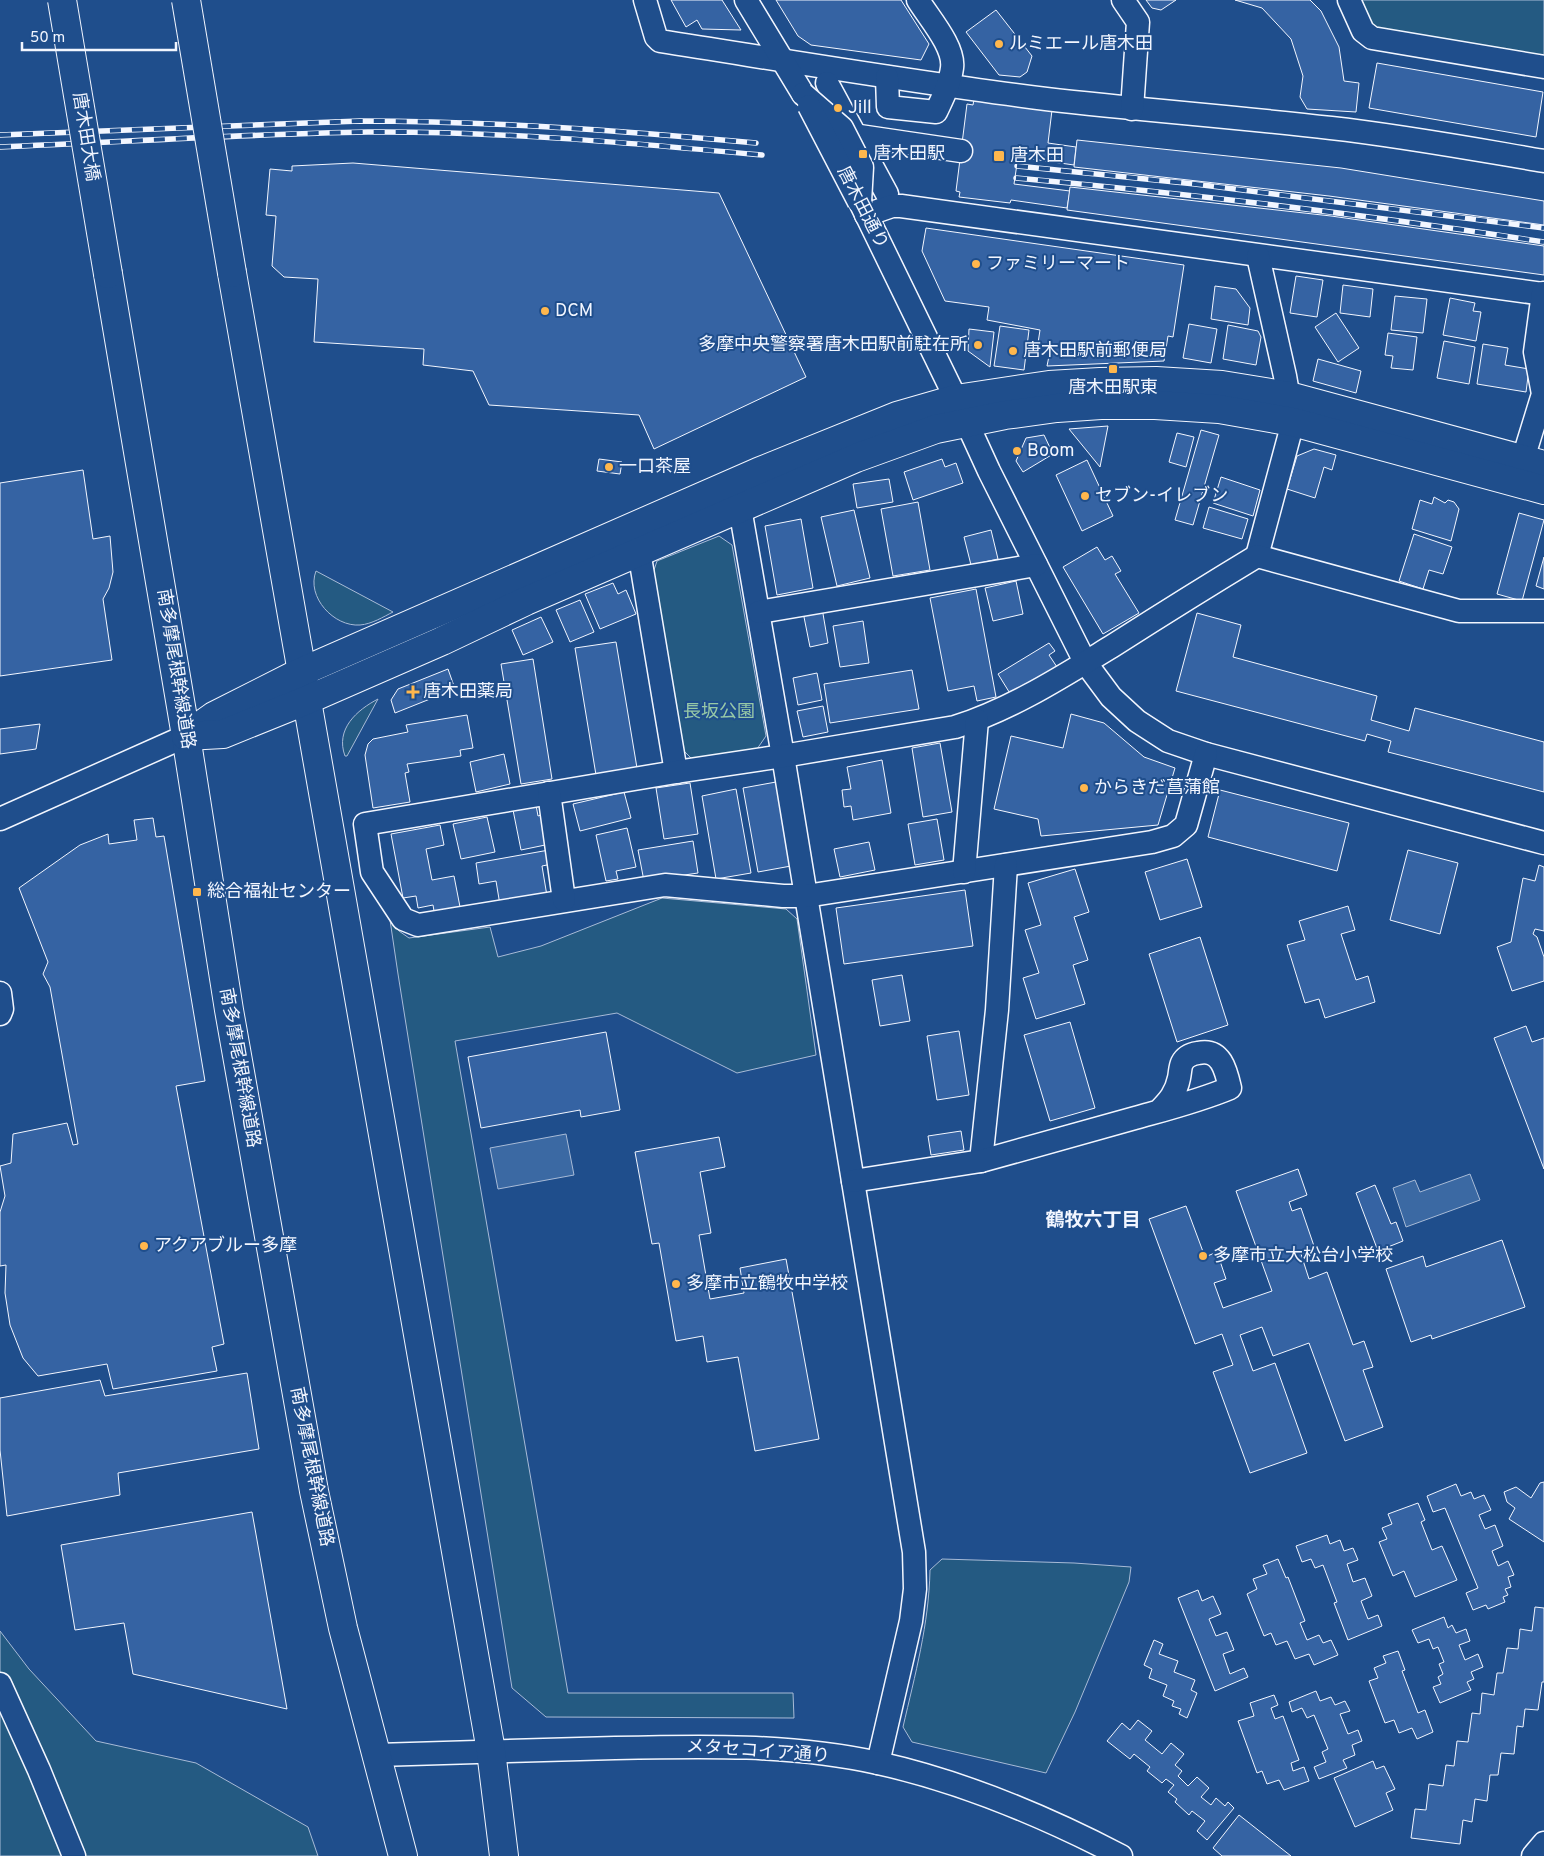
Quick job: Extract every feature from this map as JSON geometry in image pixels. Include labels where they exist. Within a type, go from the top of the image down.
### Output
[{"type":"main road","name":"唐木田大橋","points":[[62,0],[108,274]]},
{"type":"main road","points":[[186,0],[232,273],[492,1751],[504,1856]]},
{"type":"main road","name":"南多摩尾根幹線道路","points":[[108,274],[186,736],[229,1010],[314,1491],[344,1628],[403,1856]]},
{"type":"main road","points":[[186,736],[223,734],[307,700],[442,641],[526,601],[864,455],[913,436],[961,411],[1049,385],[1156,381],[1222,385],[1544,490]]},
{"type":"main road","points":[[1291,409],[1534,462]]},
{"type":"main road","points":[[186,736],[214,716],[302,672],[846,435],[897,416],[961,411]]},
{"type":"street","points":[[645,0],[656,37],[660,40],[788,68],[887,77],[1132,109],[1332,128],[1439,143],[1544,161]]},
{"type":"street","name":"唐木田通り","points":[[746,0],[788,68],[820,90],[863,208],[1085,662],[1111,697],[1137,721],[1168,741],[1206,754],[1544,844]]},
{"type":"street","points":[[887,77],[888,107],[936,112],[952,68],[951,52],[918,0]]},
{"type":"street","points":[[1123,0],[1138,22],[1132,109]]},
{"type":"street","points":[[1349,0],[1363,31],[1372,38],[1544,67]]},
{"type":"street","points":[[820,90],[855,136],[887,194]]},
{"type":"street","points":[[855,136],[962,151]]},
{"type":"street","points":[[863,208],[901,206],[1543,294],[1535,352],[1544,394],[1534,462]]},
{"type":"street","points":[[1206,754],[1186,825],[1173,836],[1152,842],[806,896],[783,896],[665,885],[418,925],[403,920],[372,872],[365,824],[955,727],[977,720],[1023,699],[1257,556],[1291,409],[1258,256]]},
{"type":"street","points":[[740,508],[759,612],[914,1552],[915,1589],[911,1621],[878,1763]]},
{"type":"street","points":[[639,552],[676,772]]},
{"type":"street","points":[[1257,556],[1460,611],[1544,611]]},
{"type":"street","points":[[759,612],[1036,565]]},
{"type":"street","points":[[964,872],[977,720]]},
{"type":"street","points":[[0,819],[186,736]]},
{"type":"street","points":[[548,793],[564,900]]},
{"type":"street","points":[[981,1161],[997,1010],[1006,865]]},
{"type":"street","points":[[0,993],[2,1009],[0,1014]]},
{"type":"street","points":[[853,1181],[981,1161],[1159,1111]]},
{"type":"street","points":[[0,1684],[39,1770],[74,1856]]},
{"type":"street","name":"メタセコイア通り","points":[[377,1755],[700,1746],[760,1748],[814,1754],[878,1763],[986,1794],[1061,1825],[1121,1856]]},
{"type":"street","points":[[1533,1856],[1544,1843]]},
{"type":"green space","points":[[1362,0],[1544,0],[1544,57],[1377,28],[1372,25]]},
{"type":"green space","name":"長坂公園","points":[[719,536],[732,545],[766,736],[757,749],[693,760],[682,749],[653,573],[657,561]]},
{"type":"green space","points":[[316,571],[393,612],[377,620],[360,625],[341,621],[324,609],[319,600],[315,591]]},
{"type":"green space","points":[[378,699],[347,756],[345,756],[343,737],[350,722],[363,709]]},
{"type":"green space","points":[[662,898],[786,909],[797,919],[816,1055],[737,1073],[617,1013],[455,1041],[568,1693],[793,1693],[794,1718],[546,1717],[512,1688],[390,920],[399,931],[409,938],[490,927],[498,957],[541,946]]},
{"type":"green space","points":[[942,1559],[1074,1563],[1131,1567],[1129,1582],[1075,1712],[1046,1773],[912,1742],[903,1727],[924,1630],[930,1570]]},
{"type":"green space","points":[[0,1631],[29,1669],[96,1741],[196,1763],[308,1827],[318,1856],[0,1856]]},
{"type":"shaded area","points":[[566,1134],[574,1175],[498,1189],[490,1148]]},
{"type":"shaded area","points":[[1470,1174],[1480,1200],[1406,1227],[1393,1188],[1415,1180],[1420,1192]]},
{"type":"building","points":[[671,0],[722,0],[741,30],[702,29],[697,20],[686,27]]},
{"type":"building","points":[[776,0],[901,0],[929,44],[921,60],[811,45],[798,36]]},
{"type":"building","points":[[1146,0],[1176,0],[1161,10],[1152,8]]},
{"type":"building","points":[[1235,0],[1310,0],[1321,11],[1339,47],[1344,81],[1359,83],[1356,112],[1307,109],[1300,97],[1303,76],[1291,39],[1262,8]]},
{"type":"building","name":"ルミエール唐木田","points":[[996,10],[1032,56],[1027,72],[1020,77],[999,75],[966,32]]},
{"type":"building","points":[[1377,63],[1543,92],[1536,137],[1369,108]]},
{"type":"building","points":[[974,99],[1052,110],[1048,143],[1076,147],[1074,165],[1018,157],[1014,184],[1070,191],[1067,208],[1011,200],[1010,203],[959,197],[960,192],[956,191],[967,104],[973,105]]},
{"type":"building","points":[[1077,140],[1341,168],[1544,201],[1544,225],[1329,196],[1074,167]]},
{"type":"building","name":"DCM","points":[[353,163],[719,193],[806,377],[654,449],[639,415],[489,405],[473,371],[423,365],[424,349],[314,342],[318,279],[284,277],[272,266],[276,216],[266,215],[270,169],[292,171],[292,166]]},
{"type":"building","points":[[1070,187],[1331,216],[1544,246],[1544,275],[1067,210]]},
{"type":"building","points":[[926,228],[1184,265],[1173,337],[1168,336],[1164,361],[1047,366],[1051,346],[1038,343],[1040,330],[987,320],[989,307],[945,301],[922,251]]},
{"type":"building","points":[[1296,276],[1323,280],[1317,317],[1290,313]]},
{"type":"building","points":[[1343,285],[1373,289],[1370,317],[1340,313]]},
{"type":"building","points":[[1215,286],[1236,289],[1250,308],[1248,325],[1211,319]]},
{"type":"building","points":[[1395,296],[1427,299],[1423,333],[1391,330]]},
{"type":"building","points":[[1450,298],[1475,303],[1473,311],[1481,312],[1476,341],[1443,335]]},
{"type":"building","points":[[1336,313],[1359,348],[1338,362],[1315,327]]},
{"type":"building","points":[[1189,324],[1217,329],[1211,363],[1183,358]]},
{"type":"building","points":[[1228,325],[1258,331],[1261,337],[1256,365],[1223,359]]},
{"type":"building","points":[[1000,326],[1029,330],[1024,370],[994,366]]},
{"type":"building","points":[[969,329],[994,332],[990,367],[968,351]]},
{"type":"building","points":[[1388,333],[1417,337],[1413,370],[1391,368],[1393,356],[1385,355]]},
{"type":"building","points":[[1444,341],[1475,347],[1469,384],[1437,378]]},
{"type":"building","points":[[1483,344],[1508,348],[1505,365],[1529,369],[1526,392],[1477,384]]},
{"type":"building","points":[[1318,359],[1361,371],[1356,393],[1313,381]]},
{"type":"building","points":[[1108,426],[1100,467],[1069,429]]},
{"type":"building","points":[[1201,430],[1219,435],[1193,525],[1175,520]]},
{"type":"building","points":[[1177,433],[1194,437],[1186,467],[1169,462]]},
{"type":"building","points":[[1044,435],[1053,454],[1023,472],[1016,461],[1026,438]]},
{"type":"building","points":[[1314,449],[1336,455],[1332,470],[1324,467],[1315,498],[1287,489],[1297,456]]},
{"type":"building","name":"一口茶屋","points":[[599,459],[622,462],[620,474],[597,471]]},
{"type":"building","points":[[942,459],[945,467],[956,463],[963,483],[913,500],[904,472]]},
{"type":"building","name":"セブン-イレブン","points":[[1087,460],[1113,516],[1082,531],[1056,475]]},
{"type":"building","points":[[83,470],[93,539],[110,536],[113,572],[109,588],[103,599],[112,660],[0,676],[0,483]]},
{"type":"building","points":[[1221,477],[1260,490],[1253,516],[1213,503]]},
{"type":"building","points":[[889,479],[893,502],[857,508],[853,484]]},
{"type":"building","points":[[1434,497],[1445,503],[1448,500],[1454,502],[1459,509],[1451,541],[1412,529],[1420,500],[1432,504]]},
{"type":"building","points":[[918,502],[930,570],[893,576],[881,509]]},
{"type":"building","points":[[1209,507],[1248,519],[1242,539],[1203,528]]},
{"type":"building","points":[[854,510],[870,578],[837,586],[821,517]]},
{"type":"building","points":[[1519,513],[1544,520],[1522,601],[1497,594]]},
{"type":"building","points":[[801,519],[813,588],[777,595],[765,526]]},
{"type":"building","points":[[991,530],[998,559],[971,565],[964,537]]},
{"type":"building","points":[[1414,534],[1452,547],[1443,574],[1429,570],[1423,589],[1399,581]]},
{"type":"building","points":[[1097,547],[1105,560],[1112,556],[1121,571],[1115,574],[1139,613],[1103,634],[1063,567]]},
{"type":"building","points":[[1544,557],[1544,589],[1536,586]]},
{"type":"building","points":[[1016,581],[1023,614],[993,621],[985,588]]},
{"type":"building","points":[[613,583],[618,594],[626,590],[636,614],[600,629],[585,594]]},
{"type":"building","points":[[976,589],[996,697],[977,701],[974,686],[948,691],[930,598]]},
{"type":"building","points":[[580,600],[594,632],[570,642],[556,610]]},
{"type":"building","points":[[822,608],[828,643],[810,647],[803,612]]},
{"type":"building","points":[[1197,613],[1241,625],[1233,657],[1377,696],[1371,720],[1409,731],[1415,708],[1544,742],[1544,792],[1388,752],[1391,741],[1367,734],[1365,741],[1176,691]]},
{"type":"building","points":[[541,617],[553,642],[523,655],[512,630]]},
{"type":"building","points":[[863,621],[869,663],[840,667],[833,626]]},
{"type":"building","points":[[616,642],[637,768],[596,775],[575,648]]},
{"type":"building","points":[[1049,643],[1055,651],[1049,655],[1057,667],[1011,695],[998,674]]},
{"type":"building","points":[[533,659],[552,779],[521,784],[501,664]]},
{"type":"building","points":[[448,669],[455,689],[395,713],[391,700],[398,689]]},
{"type":"building","points":[[912,670],[919,709],[830,723],[824,684]]},
{"type":"building","points":[[817,673],[822,700],[798,705],[793,678]]},
{"type":"building","points":[[823,706],[828,732],[803,737],[797,711]]},
{"type":"building","name":"からきだ菖蒲館","points":[[1071,714],[1104,723],[1144,757],[1175,768],[1158,825],[1041,836],[1038,819],[994,809],[1011,736],[1063,748]]},
{"type":"building","points":[[467,715],[473,748],[460,750],[461,756],[407,764],[409,772],[405,773],[410,802],[373,808],[365,755],[368,744],[373,739],[408,732],[406,725]]},
{"type":"building","points":[[40,724],[36,749],[0,754],[0,729]]},
{"type":"building","points":[[940,743],[952,812],[923,817],[912,748]]},
{"type":"building","points":[[504,754],[510,784],[476,792],[470,762]]},
{"type":"building","points":[[882,760],[891,813],[853,820],[851,806],[844,807],[842,790],[851,789],[847,767]]},
{"type":"building","points":[[776,782],[791,866],[758,872],[743,788]]},
{"type":"building","points":[[690,783],[698,834],[664,839],[656,788]]},
{"type":"building","points":[[736,789],[751,873],[716,879],[702,796]]},
{"type":"building","points":[[1220,790],[1349,823],[1337,871],[1208,837]]},
{"type":"building","points":[[624,792],[631,818],[580,831],[573,804]]},
{"type":"building","points":[[536,805],[538,816],[544,814],[550,844],[521,850],[513,810]]},
{"type":"building","points":[[487,817],[495,852],[461,859],[453,824]]},
{"type":"building","points":[[153,818],[156,837],[164,836],[205,1081],[176,1086],[224,1344],[212,1347],[217,1371],[113,1389],[107,1364],[38,1376],[23,1358],[10,1325],[5,1293],[6,1265],[0,1266],[0,1212],[5,1196],[0,1166],[11,1163],[13,1134],[67,1123],[73,1145],[78,1144],[50,987],[43,974],[48,962],[19,888],[80,845],[108,834],[109,844],[137,840],[134,820]]},
{"type":"building","points":[[937,819],[944,860],[915,865],[908,824]]},
{"type":"building","points":[[440,825],[444,845],[426,849],[432,880],[454,876],[461,912],[435,917],[433,905],[418,908],[416,896],[403,898],[391,834]]},
{"type":"building","points":[[627,828],[636,867],[616,871],[618,879],[606,881],[596,835]]},
{"type":"building","points":[[693,841],[698,873],[644,881],[638,850]]},
{"type":"building","points":[[869,842],[875,870],[840,877],[834,849]]},
{"type":"building","points":[[549,850],[552,864],[542,866],[547,896],[500,905],[496,881],[479,884],[476,863]]},
{"type":"building","points":[[1408,850],[1458,863],[1440,934],[1390,920]]},
{"type":"building","points":[[1187,859],[1202,907],[1160,920],[1145,872]]},
{"type":"building","points":[[1539,865],[1544,867],[1544,931],[1535,929],[1533,934],[1537,937],[1544,957],[1544,981],[1512,991],[1497,947],[1511,942],[1523,878],[1535,881]]},
{"type":"building","points":[[1075,869],[1089,912],[1074,917],[1088,960],[1073,965],[1085,1004],[1036,1019],[1023,978],[1039,973],[1025,930],[1041,925],[1028,883]]},
{"type":"building","points":[[965,890],[973,946],[844,964],[836,908]]},
{"type":"building","points":[[1348,906],[1355,930],[1341,934],[1356,980],[1368,976],[1375,1002],[1325,1018],[1319,999],[1305,1003],[1287,945],[1305,940],[1299,921]]},
{"type":"building","points":[[1200,937],[1228,1025],[1177,1042],[1149,954]]},
{"type":"building","points":[[902,975],[910,1021],[880,1026],[872,980]]},
{"type":"building","points":[[1070,1022],[1095,1108],[1050,1121],[1024,1035]]},
{"type":"building","points":[[1526,1026],[1532,1042],[1544,1038],[1544,1169],[1494,1038]]},
{"type":"building","points":[[959,1031],[969,1095],[937,1100],[927,1036]]},
{"type":"building","points":[[606,1032],[620,1110],[581,1117],[580,1110],[481,1128],[468,1057]]},
{"type":"building","points":[[961,1131],[964,1150],[931,1155],[928,1136]]},
{"type":"building","points":[[719,1137],[725,1167],[700,1172],[711,1233],[699,1235],[710,1299],[744,1293],[740,1268],[786,1259],[819,1439],[755,1451],[738,1357],[707,1362],[703,1336],[676,1341],[659,1243],[652,1244],[635,1152]]},
{"type":"building","points":[[1298,1169],[1307,1195],[1289,1202],[1292,1211],[1301,1208],[1315,1249],[1301,1254],[1309,1279],[1327,1272],[1353,1345],[1364,1341],[1373,1367],[1363,1370],[1383,1427],[1345,1441],[1309,1343],[1273,1356],[1262,1327],[1240,1335],[1253,1371],[1275,1363],[1307,1453],[1250,1473],[1213,1372],[1233,1365],[1222,1334],[1195,1344],[1149,1219],[1186,1206],[1205,1257],[1217,1252],[1226,1279],[1214,1283],[1223,1308],[1272,1291],[1236,1191]]},
{"type":"building","points":[[1375,1185],[1391,1224],[1396,1222],[1403,1241],[1378,1251],[1356,1193]]},
{"type":"building","points":[[1502,1240],[1525,1307],[1432,1339],[1431,1335],[1411,1342],[1386,1269],[1423,1256],[1426,1267]]},
{"type":"building","points":[[247,1373],[259,1449],[118,1473],[120,1495],[7,1516],[0,1450],[0,1398],[100,1380],[105,1396]]},
{"type":"building","points":[[1544,1482],[1544,1542],[1509,1519],[1515,1508],[1507,1502],[1504,1492],[1516,1487],[1531,1498],[1540,1483]]},
{"type":"building","points":[[1456,1484],[1461,1496],[1471,1492],[1474,1499],[1484,1495],[1491,1510],[1479,1515],[1485,1529],[1495,1525],[1503,1546],[1492,1551],[1498,1566],[1508,1561],[1514,1575],[1508,1577],[1511,1587],[1505,1589],[1508,1595],[1503,1597],[1505,1602],[1488,1609],[1486,1605],[1473,1610],[1466,1593],[1478,1588],[1445,1508],[1433,1512],[1427,1496]]},
{"type":"building","points":[[1418,1503],[1425,1520],[1421,1522],[1432,1550],[1442,1546],[1457,1580],[1415,1597],[1404,1571],[1393,1576],[1379,1542],[1387,1539],[1382,1528],[1392,1524],[1388,1514]]},
{"type":"building","points":[[252,1512],[287,1709],[133,1674],[124,1623],[75,1630],[61,1545]]},
{"type":"building","points":[[1327,1535],[1330,1544],[1340,1540],[1344,1551],[1353,1548],[1358,1560],[1347,1564],[1353,1582],[1365,1578],[1372,1596],[1361,1601],[1368,1619],[1378,1615],[1382,1626],[1348,1640],[1334,1603],[1337,1602],[1323,1565],[1315,1568],[1311,1559],[1302,1562],[1296,1546]]},
{"type":"building","points":[[1278,1559],[1286,1578],[1288,1577],[1305,1621],[1300,1623],[1307,1640],[1319,1635],[1323,1643],[1331,1640],[1338,1655],[1314,1665],[1309,1654],[1295,1659],[1287,1641],[1276,1645],[1271,1633],[1264,1636],[1247,1594],[1257,1589],[1253,1579],[1267,1574],[1263,1565]]},
{"type":"building","points":[[1198,1590],[1202,1601],[1213,1596],[1221,1614],[1209,1619],[1216,1636],[1227,1632],[1234,1650],[1223,1654],[1230,1674],[1244,1668],[1248,1677],[1215,1691],[1178,1598]]},
{"type":"building","points":[[1535,1607],[1544,1608],[1544,1682],[1542,1682],[1538,1710],[1525,1709],[1523,1727],[1517,1726],[1514,1754],[1501,1753],[1498,1775],[1490,1775],[1487,1801],[1475,1799],[1472,1822],[1463,1820],[1460,1844],[1411,1838],[1415,1809],[1426,1810],[1429,1784],[1443,1786],[1446,1765],[1454,1766],[1457,1741],[1468,1742],[1472,1713],[1480,1714],[1482,1693],[1494,1695],[1497,1673],[1503,1673],[1507,1648],[1518,1649],[1520,1629],[1532,1631]]},
{"type":"building","points":[[1444,1617],[1448,1628],[1452,1625],[1456,1633],[1466,1629],[1470,1641],[1459,1645],[1465,1660],[1478,1654],[1483,1667],[1471,1672],[1474,1679],[1467,1682],[1471,1690],[1440,1703],[1433,1687],[1441,1684],[1438,1677],[1443,1674],[1439,1664],[1444,1662],[1438,1647],[1433,1649],[1429,1639],[1418,1643],[1412,1630]]},
{"type":"building","points":[[1154,1640],[1163,1644],[1159,1654],[1178,1661],[1174,1672],[1195,1680],[1191,1690],[1197,1693],[1187,1718],[1179,1714],[1181,1709],[1172,1706],[1174,1701],[1163,1696],[1167,1685],[1149,1678],[1152,1669],[1144,1665]]},
{"type":"building","points":[[1398,1651],[1405,1670],[1402,1671],[1418,1713],[1425,1710],[1433,1732],[1417,1739],[1412,1728],[1399,1733],[1394,1720],[1385,1723],[1369,1681],[1378,1678],[1374,1668],[1386,1663],[1383,1656]]},
{"type":"building","points":[[1316,1691],[1320,1701],[1331,1697],[1335,1705],[1345,1701],[1350,1711],[1340,1714],[1348,1734],[1358,1730],[1362,1741],[1352,1745],[1355,1755],[1343,1760],[1347,1768],[1319,1779],[1314,1767],[1326,1762],[1322,1752],[1328,1749],[1314,1715],[1307,1718],[1302,1708],[1292,1712],[1289,1702]]},
{"type":"building","points":[[1274,1695],[1278,1705],[1271,1708],[1275,1719],[1283,1716],[1299,1760],[1291,1763],[1293,1771],[1304,1767],[1309,1781],[1284,1790],[1279,1780],[1267,1784],[1262,1771],[1257,1773],[1238,1721],[1254,1716],[1250,1703]]},
{"type":"building","points":[[1138,1720],[1152,1731],[1145,1740],[1162,1754],[1171,1743],[1184,1754],[1175,1765],[1182,1771],[1178,1776],[1188,1786],[1197,1777],[1209,1788],[1201,1797],[1211,1805],[1216,1798],[1225,1806],[1228,1802],[1234,1808],[1207,1840],[1197,1831],[1205,1821],[1192,1811],[1189,1815],[1175,1802],[1177,1799],[1168,1792],[1174,1785],[1166,1779],[1162,1783],[1147,1771],[1150,1767],[1134,1754],[1130,1759],[1107,1741],[1122,1723],[1130,1730]]},
{"type":"building","points":[[1373,1761],[1376,1769],[1384,1766],[1395,1789],[1386,1793],[1393,1810],[1355,1827],[1334,1778]]},
{"type":"building","points":[[1239,1815],[1291,1856],[1222,1856],[1213,1848]]},
{"type":"railway","points":[[0,135],[360,121],[410,121],[558,127],[756,143]]},
{"type":"railway","points":[[0,147],[276,134],[417,132],[565,139],[762,155]]},
{"type":"railway","points":[[1017,166],[1195,184],[1544,228]]},
{"type":"railway","points":[[1016,178],[1280,206],[1544,242]]},
{"type":"place","name":"ルミエール唐木田","points":[[999,44]]},
{"type":"place","name":"Jill","points":[[838,108]]},
{"type":"place","name":"唐木田駅","points":[[863,154]]},
{"type":"place","name":"唐木田","points":[[999,156]]},
{"type":"place","name":"ファミリーマート","points":[[976,264]]},
{"type":"place","name":"DCM","points":[[545,311]]},
{"type":"place","name":"多摩中央警察署唐木田駅前駐在所","points":[[978,345]]},
{"type":"place","name":"唐木田駅前郵便局","points":[[1013,351]]},
{"type":"place","name":"唐木田駅東","points":[[1113,369]]},
{"type":"place","name":"Boom","points":[[1017,451]]},
{"type":"place","name":"一口茶屋","points":[[609,467]]},
{"type":"place","name":"セブン-イレブン","points":[[1085,496]]},
{"type":"place","name":"唐木田薬局","points":[[413,692]]},
{"type":"place","name":"からきだ菖蒲館","points":[[1084,788]]},
{"type":"place","name":"総合福祉センター","points":[[197,892]]},
{"type":"place","name":"アクアブルー多摩","points":[[144,1246]]},
{"type":"place","name":"多摩市立大松台小学校","points":[[1203,1256]]},
{"type":"place","name":"多摩市立鶴牧中学校","points":[[676,1284]]},
{"type":"district","name":"鶴牧六丁目","points":[[1093,1221]]}]
